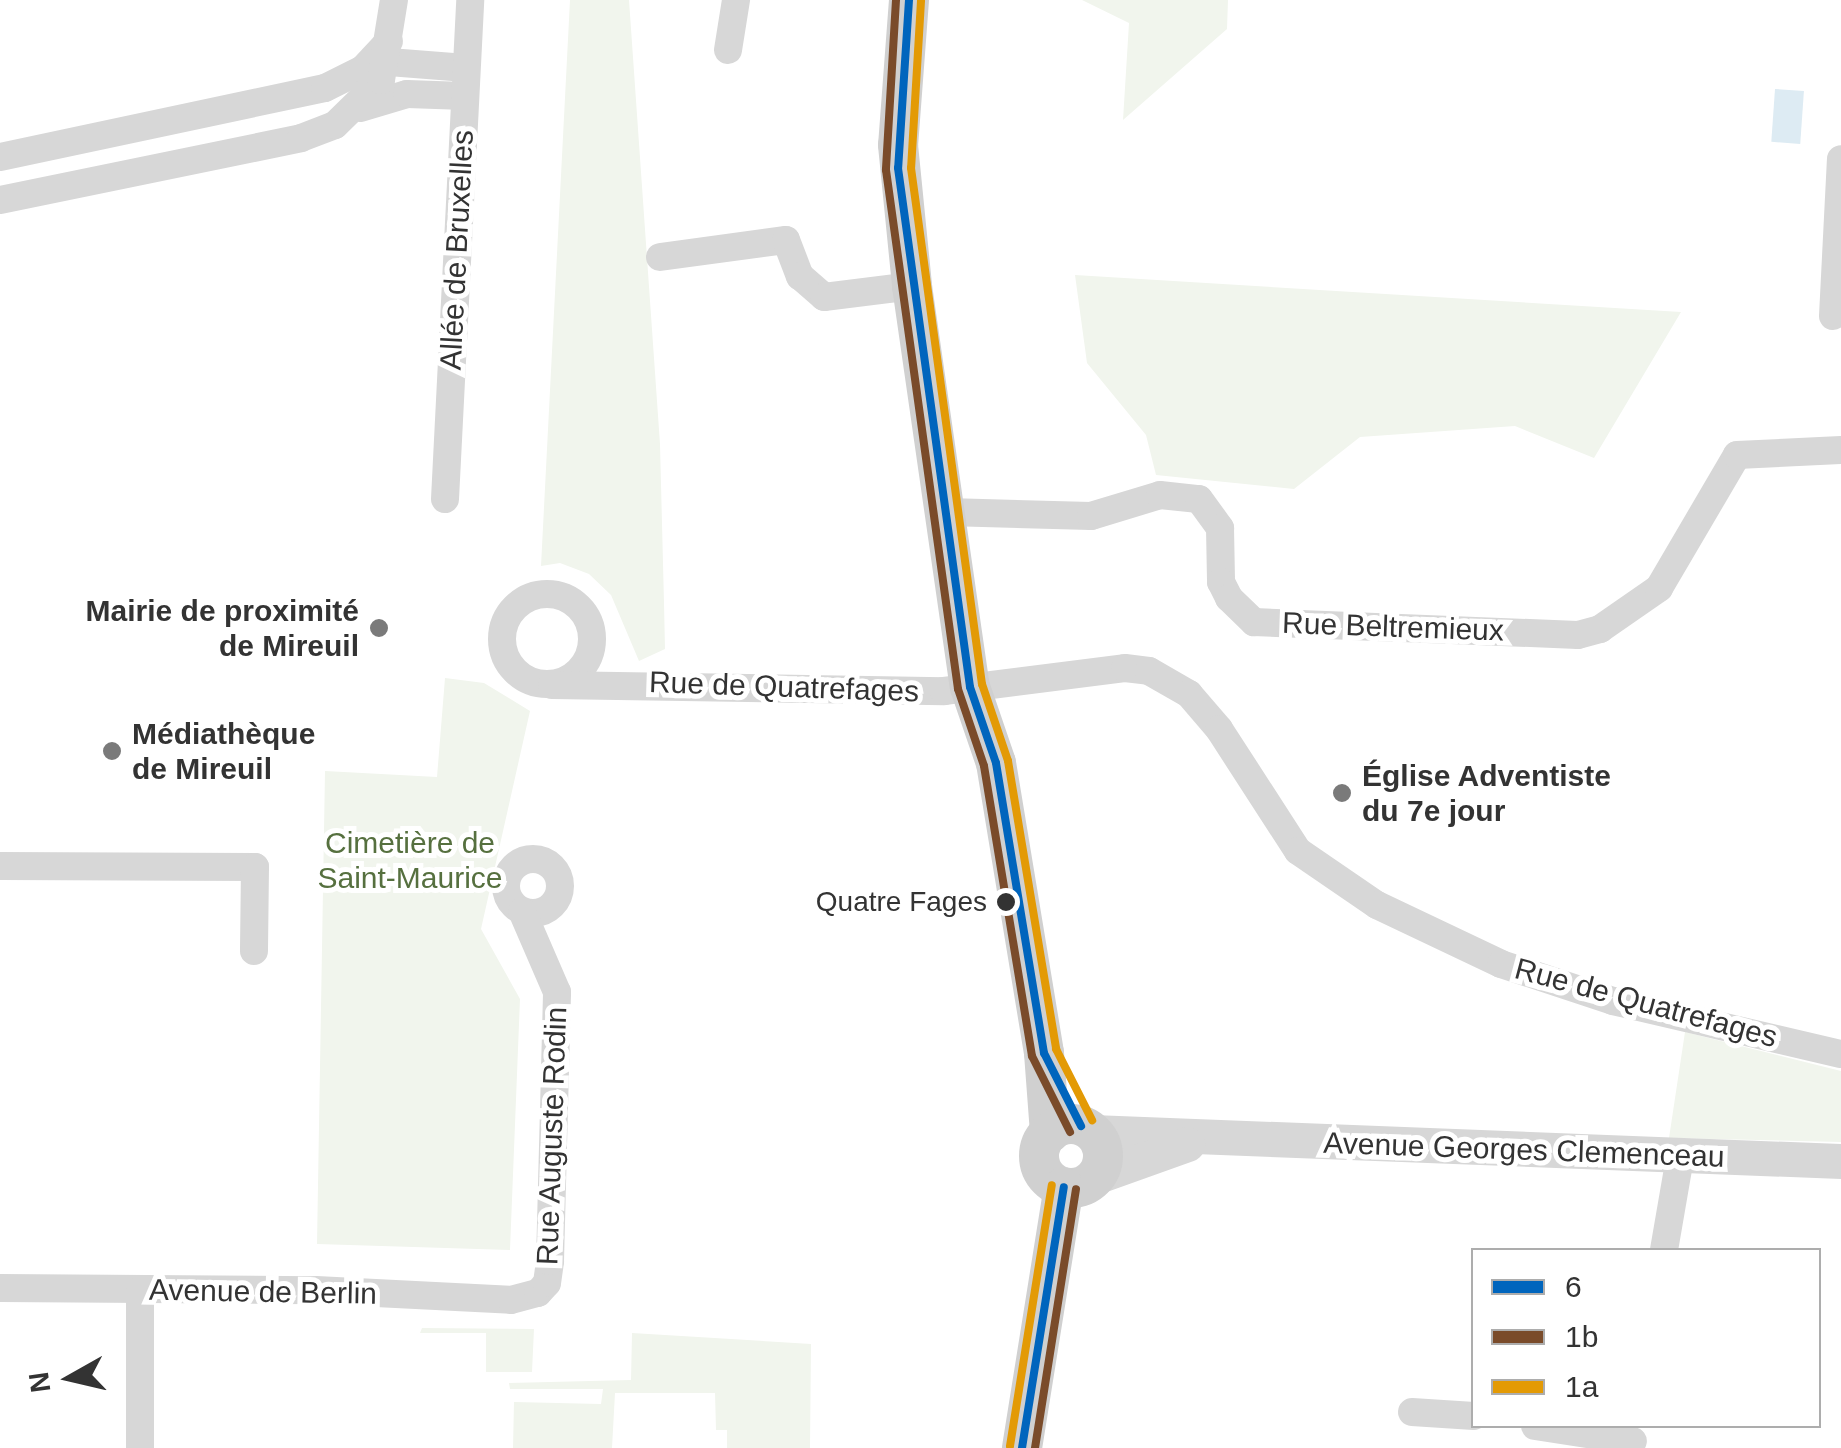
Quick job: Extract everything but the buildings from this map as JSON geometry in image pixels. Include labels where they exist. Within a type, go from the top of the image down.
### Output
[{"type":"main road","points":[[910,0],[898,145],[912,286],[970,687],[996,763],[1044,1053],[1075,1130],[1103,1158],[1080,1182],[1022,1448]]},
{"type":"main road","points":[[1075,1130],[1040,1163],[1050,1180],[1080,1182]]},
{"type":"street","points":[[358,108],[391,49],[394,0]]},
{"type":"street","name":"Allée de Bruxelles","points":[[445,500],[470,0]]},
{"type":"street","points":[[728,50],[736,0]]},
{"type":"street","points":[[391,49],[466,82]]},
{"type":"street","points":[[0,157],[326,88],[363,70],[391,49]]},
{"type":"street","points":[[0,200],[301,138],[358,108],[466,82]]},
{"type":"street","points":[[1833,316],[1841,158]]},
{"type":"street","points":[[660,257],[786,240],[800,276],[824,297],[912,286]]},
{"type":"street","name":"Rue Beltremieux","points":[[947,512],[1091,516],[1160,495],[1199,499],[1220,528],[1222,582],[1228,598],[1254,622],[1578,635],[1600,629],[1658,588],[1737,455],[1841,450]]},
{"type":"street","name":"Rue de Quatrefages","points":[[552,685],[970,687],[1125,668],[1166,676],[1219,729],[1298,851],[1377,906],[1501,964],[1595,994],[1841,1054]]},
{"type":"street","points":[[0,866],[255,867],[254,951]]},
{"type":"street","name":"Rue Auguste Rodin","points":[[522,910],[557,992],[548,1283],[526,1298]]},
{"type":"street","name":"Avenue Georges Clemenceau","points":[[1075,1130],[1841,1161]]},
{"type":"street","name":"Avenue Georges Clemenceau","points":[[1080,1182],[1207,1138]]},
{"type":"street","points":[[1664,1248],[1680,1156]]},
{"type":"street","name":"Avenue de Berlin","points":[[0,1288],[526,1298]]},
{"type":"street","points":[[140,1290],[140,1448]]},
{"type":"street","points":[[1412,1412],[1471,1416]]},
{"type":"street","points":[[1551,1428],[1633,1438]]},
{"type":"green space","points":[[570,0],[629,0],[660,444],[665,649],[639,661],[611,595],[589,574],[560,563],[541,566]]},
{"type":"green space","points":[[1082,0],[1228,0],[1227,29],[1123,120],[1129,23]]},
{"type":"green space","points":[[1075,275],[1681,312],[1594,458],[1515,426],[1360,437],[1294,489],[1156,475],[1146,435],[1087,363]]},
{"type":"green space","name":"Cimetière de Saint-Maurice","points":[[445,678],[484,683],[530,711],[481,929],[520,999],[510,1250],[317,1244],[325,771],[437,777]]},
{"type":"green space","points":[[1685,1032],[1841,1071],[1841,1142],[1669,1138]]},
{"type":"green space","points":[[422,1328],[534,1329],[532,1372],[486,1372],[486,1333],[420,1333]]},
{"type":"green space","points":[[632,1333],[811,1344],[810,1448],[727,1448],[727,1430],[716,1430],[715,1393],[615,1393],[612,1448],[513,1448],[514,1402],[601,1404],[603,1389],[510,1389],[509,1383],[631,1380]]},
{"type":"shaded area","points":[[1775,89],[1804,91],[1800,144],[1771,142]]},
{"type":"transit line","name":"1b","points":[[896,0],[886,170],[958,689],[984,766],[1032,1056],[1070,1132]]},
{"type":"transit line","name":"6","points":[[909,0],[898,168],[970,687],[996,763],[1044,1053],[1081,1126]]},
{"type":"transit line","name":"1a","points":[[921,1],[911,168],[982,684],[1008,761],[1056,1049],[1092,1120]]},
{"type":"transit line","name":"1a","points":[[1010,1446],[1052,1185]]},
{"type":"transit line","name":"6","points":[[1022,1448],[1064,1187]]},
{"type":"transit line","name":"1b","points":[[1035,1448],[1076,1189]]},
{"type":"place","name":"Mairie de proximité de Mireuil","points":[[379,628]]},
{"type":"place","name":"Médiathèque de Mireuil","points":[[112,751]]},
{"type":"place","name":"Église Adventiste du 7e jour","points":[[1342,793]]},
{"type":"place","name":"Quatre Fages","points":[[1006,902]]}]
